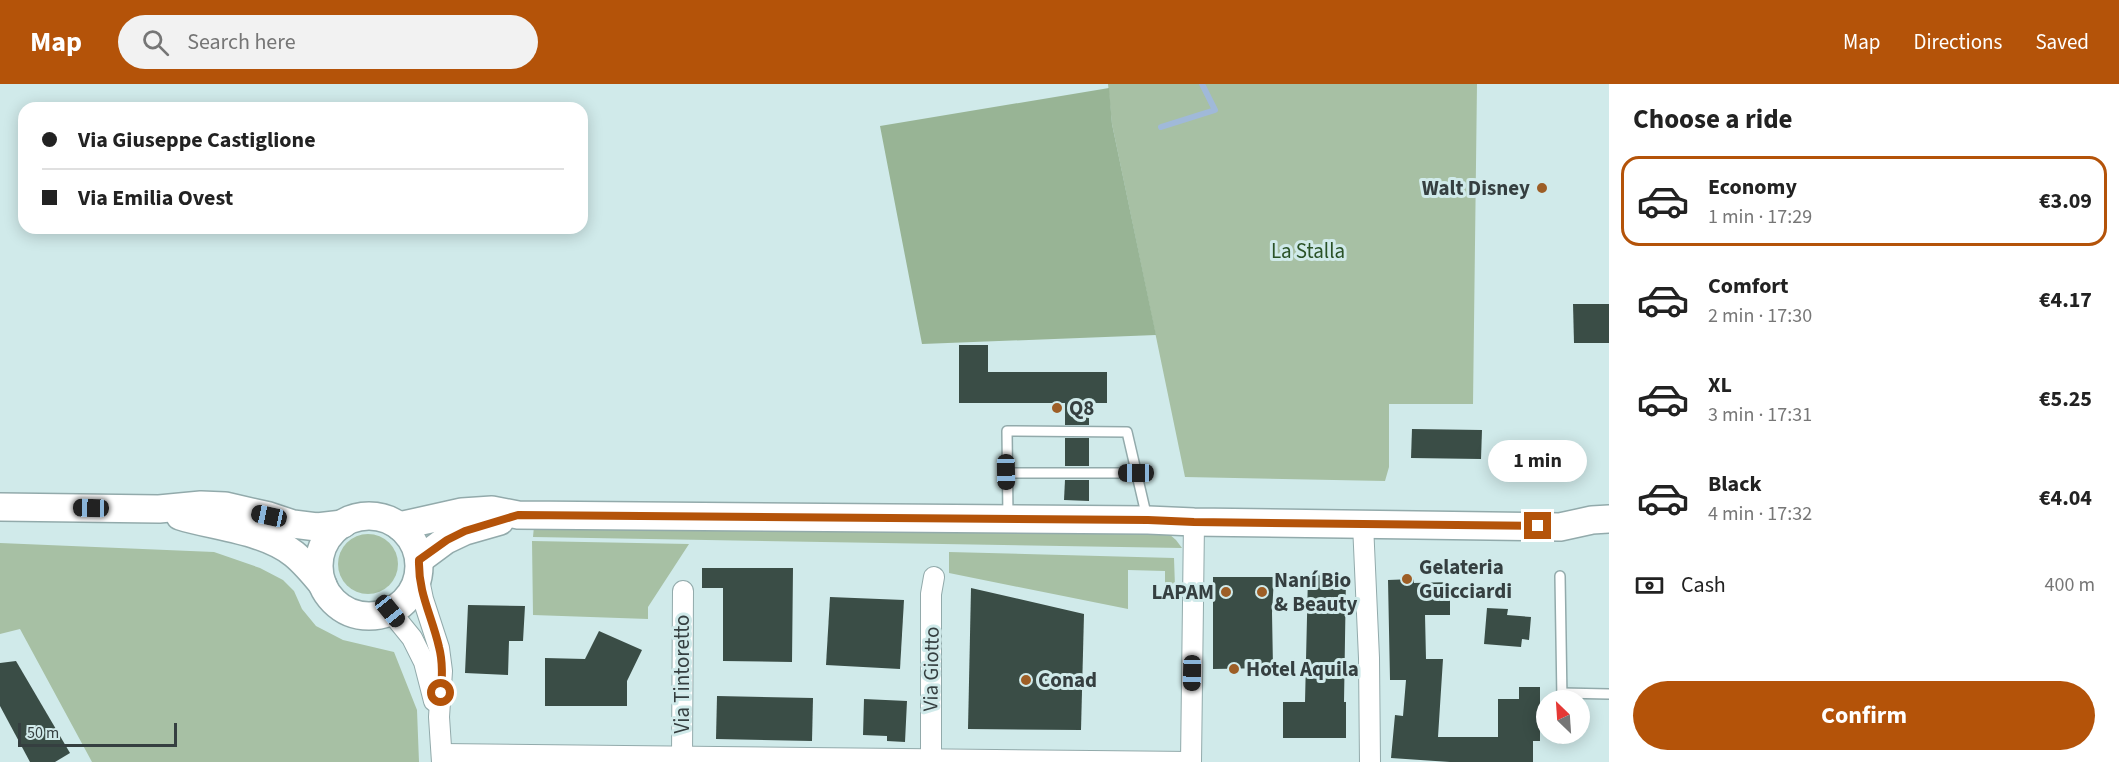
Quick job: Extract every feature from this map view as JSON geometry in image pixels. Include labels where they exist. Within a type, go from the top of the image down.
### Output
[{"type":"main road","points":[[0,507],[159,509],[201,505],[225,506],[293,524],[317,527],[343,524]]},
{"type":"main road","points":[[159,509],[268,540],[292,552],[307,565],[331,598],[343,609],[358,615],[374,615],[390,611],[403,602],[413,589],[418,568],[411,538],[399,526],[374,516],[353,519],[343,524],[327,538],[322,548],[319,569],[323,585]]},
{"type":"main road","points":[[399,526],[462,512],[492,510],[518,515],[1560,526],[1592,519],[1609,519]]},
{"type":"main road","points":[[418,568],[447,540],[465,531],[518,515]]},
{"type":"main road","points":[[1560,526],[1590,536],[1609,536]]},
{"type":"street","points":[[418,568],[423,599],[439,648],[442,671],[439,717],[442,758],[682,757],[1191,762],[1194,522]]},
{"type":"street","points":[[1363,524],[1369,658],[1370,762]]},
{"type":"street","name":"Via Giotto","points":[[931,760],[931,594],[934,577]]},
{"type":"street","name":"Via Tintoretto","points":[[682,757],[683,591]]},
{"type":"street","points":[[390,611],[412,638],[424,662],[439,717]]},
{"type":"lane","points":[[1008,519],[1007,431],[1127,432],[1148,520]]},
{"type":"lane","points":[[1006,472],[1136,473]]},
{"type":"lane","points":[[1560,576],[1562,690]]},
{"type":"lane","points":[[1590,695],[1609,694]]},
{"type":"green space","name":"La Stalla","points":[[1108,84],[1477,84],[1473,404],[1389,404],[1389,467],[1385,481],[1185,477],[1112,124]]},
{"type":"green space","points":[[1109,88],[1112,124],[1156,335],[922,344],[880,126]]},
{"type":"green space","points":[[534,526],[1169,534],[1182,548],[533,537]]},
{"type":"green space","points":[[368,534],[385,539],[393,547],[398,564],[393,581],[385,589],[368,594],[351,589],[343,581],[338,564],[343,547],[351,539]]},
{"type":"green space","points":[[532,541],[689,544],[648,607],[648,619],[533,615]]},
{"type":"green space","points":[[0,543],[214,552],[260,568],[283,580],[294,591],[302,609],[316,626],[343,640],[394,652],[417,710],[419,762],[92,762],[20,629],[0,634]]},
{"type":"green space","points":[[949,552],[1174,558],[1175,587],[1165,587],[1165,571],[1128,570],[1128,609],[949,573]]},
{"type":"building","points":[[1573,304],[1609,304],[1609,343],[1574,343]]},
{"type":"building","points":[[959,345],[988,345],[988,372],[1107,372],[1107,403],[1089,403],[1089,425],[1065,425],[1065,403],[959,403]]},
{"type":"building","points":[[1412,429],[1482,430],[1481,459],[1411,458]]},
{"type":"building","points":[[1065,438],[1089,438],[1089,466],[1065,466]]},
{"type":"building","points":[[1065,480],[1089,480],[1089,501],[1064,500]]},
{"type":"building","points":[[702,568],[793,568],[792,662],[723,661],[723,588],[702,588]]},
{"type":"building","points":[[1308,575],[1346,576],[1344,702],[1346,702],[1346,738],[1283,738],[1283,702],[1305,702]]},
{"type":"building","points":[[1213,577],[1274,577],[1273,668],[1213,669]]},
{"type":"building","points":[[1414,579],[1414,583],[1450,582],[1450,615],[1425,615],[1426,659],[1443,659],[1438,737],[1498,737],[1498,699],[1519,699],[1519,687],[1540,687],[1540,690],[1536,690],[1536,741],[1533,741],[1533,762],[1450,762],[1391,758],[1395,715],[1403,716],[1406,680],[1390,680],[1388,580]]},
{"type":"building","name":"Conad","points":[[971,588],[1084,614],[1081,730],[968,729]]},
{"type":"building","points":[[830,597],[904,600],[900,669],[826,665]]},
{"type":"building","points":[[468,605],[525,606],[523,641],[509,641],[508,675],[465,673]]},
{"type":"building","points":[[1487,608],[1508,609],[1507,615],[1531,617],[1529,640],[1522,639],[1521,647],[1484,644]]},
{"type":"building","points":[[599,631],[642,650],[627,681],[627,706],[545,706],[545,658],[585,659]]},
{"type":"building","points":[[16,661],[70,753],[55,762],[30,762],[0,706],[0,663]]},
{"type":"building","points":[[717,696],[813,698],[812,741],[716,739]]},
{"type":"building","points":[[864,699],[907,701],[905,742],[887,741],[887,736],[863,735]]},
{"type":"waterway","points":[[1161,127],[1215,110],[1202,84]]},
{"type":"place","name":"Walt Disney","points":[[1542,188]]},
{"type":"place","name":"Q8","points":[[1057,408]]},
{"type":"place","name":"Gelateria Guicciardi","points":[[1407,579]]},
{"type":"place","name":"LAPAM","points":[[1226,592]]},
{"type":"place","name":"Naní Bio & Beauty","points":[[1262,592]]},
{"type":"place","name":"Hotel Aquila","points":[[1234,669]]},
{"type":"place","name":"Conad","points":[[1026,680]]},
{"type":"route","points":[[441,693],[442,671],[439,648],[423,599],[418,575],[419,560],[447,540],[465,531],[518,515],[1538,526]]}]
